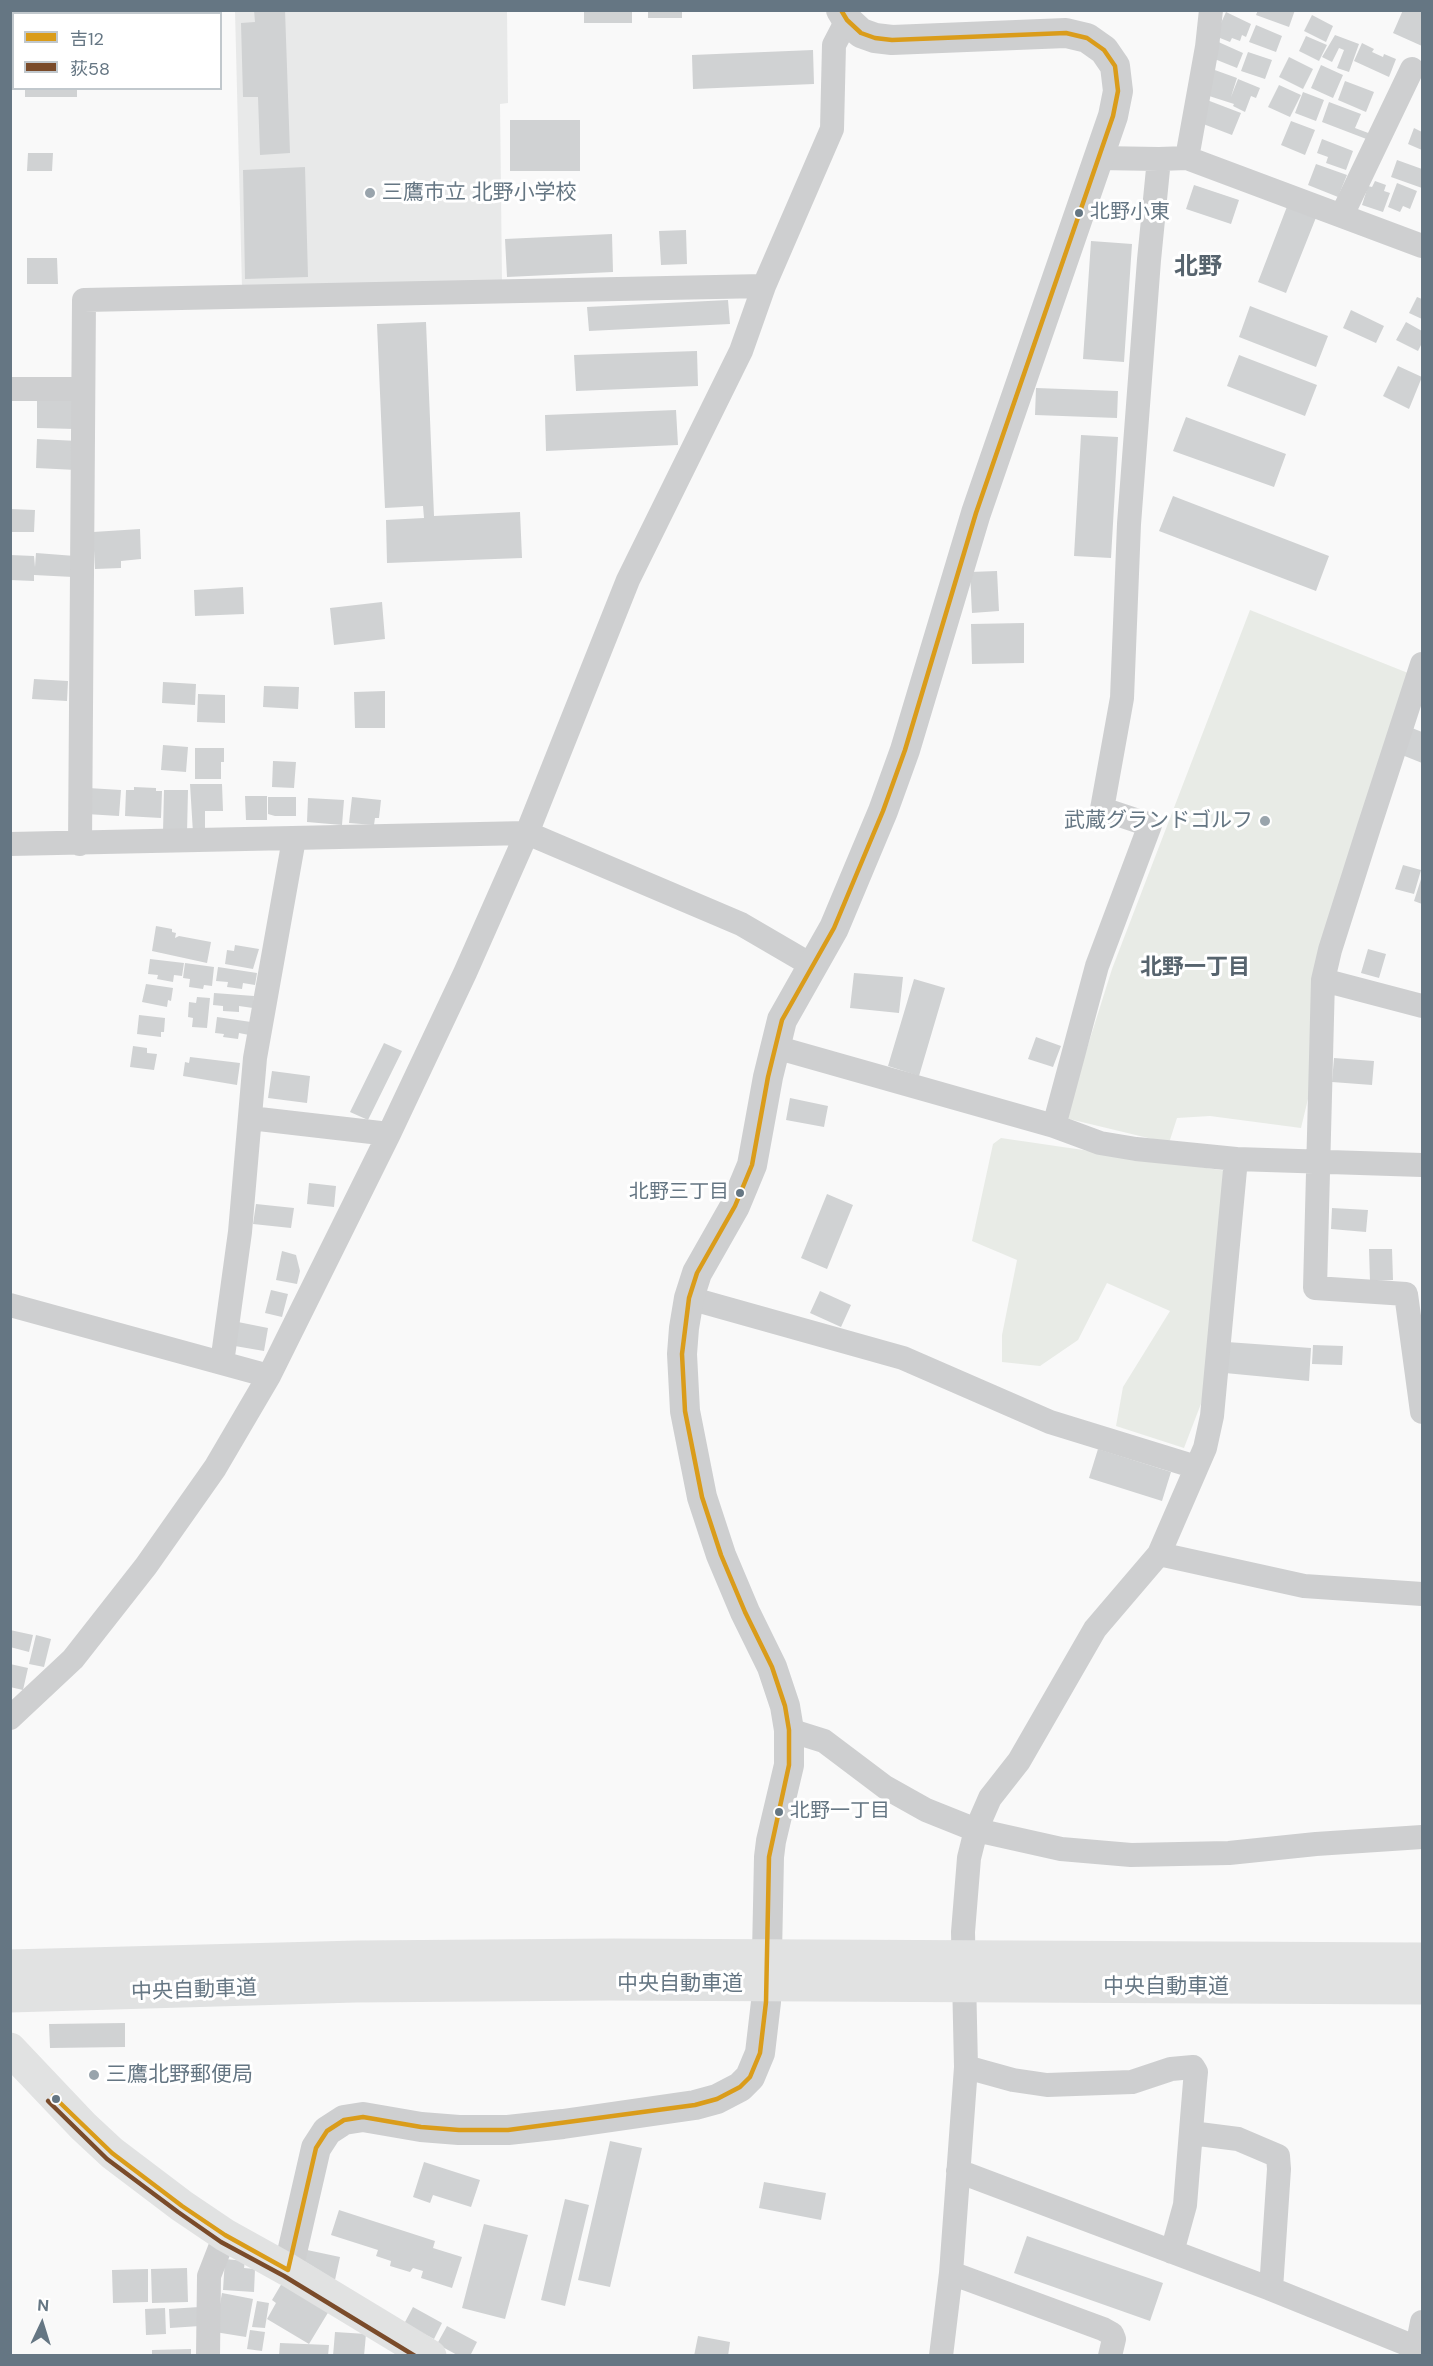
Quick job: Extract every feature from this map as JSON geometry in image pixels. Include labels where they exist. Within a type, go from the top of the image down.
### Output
[{"type":"main road","name":"中央自動車道","points":[[10,1966],[357,1956],[1422,1959]]},
{"type":"main road","name":"中央自動車道","points":[[10,1996],[355,1986],[598,1984],[1422,1988]]},
{"type":"main road","points":[[10,2049],[53,2097],[112,2153],[182,2206],[225,2235],[430,2355]]},
{"type":"street","points":[[1187,158],[1207,47],[1211,10]]},
{"type":"street","points":[[10,1718],[73,1659],[147,1566],[215,1468],[269,1376],[389,1134],[465,973],[527,833],[628,580],[741,351],[764,286],[832,129],[834,45],[844,15],[861,33],[892,40],[1066,33],[1087,38],[1104,50],[1115,66],[1118,91],[1113,116],[976,513],[905,750],[883,811],[834,928],[782,1020],[752,1165],[735,1206],[697,1273],[689,1298],[684,1328],[682,1354],[685,1411],[702,1497],[720,1555],[772,1667],[785,1706],[789,1731],[789,1765],[769,1857],[764,2035],[753,2071],[746,2082],[727,2096],[695,2105],[563,2124],[508,2130],[459,2130],[421,2127],[363,2117],[344,2120],[327,2131],[316,2148],[288,2270]]},
{"type":"street","points":[[1342,215],[1412,69]]},
{"type":"street","points":[[1098,158],[1187,158],[1422,246]]},
{"type":"street","points":[[1054,1126],[1097,966],[1150,825],[1101,809],[1122,698],[1130,524],[1148,271],[1159,159]]},
{"type":"street","points":[[80,843],[84,300],[764,286]]},
{"type":"street","points":[[10,389],[83,388]]},
{"type":"street","points":[[1422,664],[1368,827],[1323,980],[1315,1288],[1406,1293],[1422,1412]]},
{"type":"street","points":[[10,844],[527,833],[741,924],[813,966]]},
{"type":"street","points":[[222,1363],[240,1232],[255,1058],[294,839]]},
{"type":"street","points":[[1323,980],[1422,1006]]},
{"type":"street","points":[[775,1047],[1054,1126],[1100,1143],[1236,1159],[1422,1165]]},
{"type":"street","points":[[250,1118],[389,1134]]},
{"type":"street","points":[[941,2355],[951,2273],[966,2067],[963,1932],[969,1858],[976,1830],[990,1798],[1019,1761],[1095,1629],[1159,1554],[1205,1448],[1212,1416],[1236,1159]]},
{"type":"street","points":[[689,1298],[903,1358],[1050,1422],[1196,1467]]},
{"type":"street","points":[[10,1305],[269,1376]]},
{"type":"street","points":[[1159,1554],[1304,1586],[1422,1594]]},
{"type":"street","points":[[789,1731],[824,1741],[836,1748],[864,1773],[908,1801],[976,1830],[1061,1849],[1131,1855],[1229,1853],[1316,1844],[1422,1838]]},
{"type":"street","points":[[966,2067],[1013,2080],[1047,2085],[1132,2082],[1170,2069],[1193,2067],[1196,2072],[1185,2205],[1172,2252]]},
{"type":"street","points":[[1191,2133],[1238,2139],[1278,2156],[1271,2289]]},
{"type":"street","points":[[958,2171],[1271,2289],[1420,2349],[1422,2322]]},
{"type":"street","points":[[208,2355],[209,2276],[225,2235]]},
{"type":"street","points":[[951,2273],[1103,2329],[1112,2334],[1114,2338],[1110,2355]]},
{"type":"shaded area","name":"三鷹市立 北野小学校","points":[[235,11],[507,11],[508,103],[500,104],[502,282],[242,288]]},
{"type":"shaded area","name":"武蔵グランドゴルフ","points":[[1250,610],[1408,673],[1314,970],[1314,1074],[1301,1128],[1210,1116],[1177,1118],[1169,1143],[1065,1118],[1112,969]]},
{"type":"shaded area","points":[[1001,1138],[1227,1171],[1212,1375],[1184,1448],[1116,1426],[1123,1387],[1170,1311],[1107,1283],[1078,1340],[1040,1366],[1002,1362],[1002,1335],[1017,1260],[972,1241],[993,1144]]},
{"type":"building","points":[[254,10],[285,10],[290,153],[260,155],[258,97],[243,97],[241,23],[255,22]]},
{"type":"building","points":[[584,10],[632,10],[632,23],[584,23]]},
{"type":"building","points":[[648,10],[682,10],[682,18],[648,18]]},
{"type":"building","points":[[1258,10],[1295,10],[1289,27],[1256,15]]},
{"type":"building","points":[[1403,10],[1422,10],[1422,46],[1393,33]]},
{"type":"building","points":[[1226,12],[1251,24],[1246,37],[1242,35],[1240,41],[1232,38],[1230,42],[1215,36]]},
{"type":"building","points":[[1312,15],[1333,26],[1326,42],[1304,31]]},
{"type":"building","points":[[1256,25],[1282,36],[1276,52],[1249,42]]},
{"type":"building","points":[[1335,35],[1359,44],[1349,72],[1337,68],[1344,50],[1339,48],[1332,62],[1322,57]]},
{"type":"building","points":[[1306,36],[1327,45],[1319,61],[1299,51]]},
{"type":"building","points":[[1214,40],[1243,53],[1237,68],[1207,56]]},
{"type":"building","points":[[1362,43],[1374,49],[1372,52],[1396,59],[1389,77],[1354,61]]},
{"type":"building","points":[[813,50],[814,84],[693,89],[692,55]]},
{"type":"building","points":[[1248,52],[1272,60],[1265,79],[1241,71]]},
{"type":"building","points":[[1289,57],[1313,69],[1303,89],[1279,77]]},
{"type":"building","points":[[1321,65],[1343,75],[1333,98],[1311,88]]},
{"type":"building","points":[[1212,69],[1237,78],[1231,97],[1238,79],[1260,88],[1256,98],[1251,96],[1245,112],[1233,106],[1234,104],[1206,95]]},
{"type":"building","points":[[1345,81],[1374,92],[1366,112],[1338,100]]},
{"type":"building","points":[[1279,85],[1301,95],[1290,117],[1268,107]]},
{"type":"building","points":[[25,90],[77,90],[77,97],[25,97]]},
{"type":"building","points":[[1303,92],[1324,100],[1316,121],[1295,113]]},
{"type":"building","points":[[1207,100],[1241,113],[1232,135],[1198,122]]},
{"type":"building","points":[[1329,102],[1361,114],[1355,128],[1371,134],[1369,140],[1322,122]]},
{"type":"building","points":[[510,120],[580,120],[580,171],[510,171]]},
{"type":"building","points":[[1291,121],[1315,130],[1305,155],[1281,145]]},
{"type":"building","points":[[1414,128],[1422,132],[1422,150],[1408,144]]},
{"type":"building","points":[[1322,139],[1353,151],[1346,170],[1326,163],[1328,157],[1317,153]]},
{"type":"building","points":[[28,153],[53,153],[52,171],[27,171]]},
{"type":"building","points":[[1397,160],[1422,169],[1422,188],[1391,177]]},
{"type":"building","points":[[1316,164],[1347,175],[1338,197],[1308,185]]},
{"type":"building","points":[[305,167],[308,277],[245,279],[243,170]]},
{"type":"building","points":[[1375,181],[1386,185],[1384,191],[1390,193],[1383,212],[1362,205],[1368,186],[1372,187]]},
{"type":"building","points":[[1397,183],[1417,191],[1410,209],[1403,206],[1400,212],[1388,207]]},
{"type":"building","points":[[1194,185],[1239,200],[1231,224],[1186,209]]},
{"type":"building","points":[[1288,204],[1317,215],[1286,293],[1258,282]]},
{"type":"building","points":[[686,230],[687,264],[661,265],[659,231]]},
{"type":"building","points":[[612,234],[613,272],[507,277],[505,239]]},
{"type":"building","points":[[1091,241],[1132,244],[1124,362],[1083,359]]},
{"type":"building","points":[[27,258],[57,258],[58,284],[27,284]]},
{"type":"building","points":[[1417,297],[1422,299],[1422,319],[1409,313]]},
{"type":"building","points":[[728,300],[730,324],[589,331],[587,307]]},
{"type":"building","points":[[1250,306],[1328,336],[1316,367],[1239,337]]},
{"type":"building","points":[[1351,310],[1384,326],[1376,343],[1343,328]]},
{"type":"building","points":[[426,322],[434,516],[520,512],[522,558],[387,563],[386,520],[424,518],[423,506],[385,508],[377,324]]},
{"type":"building","points":[[1406,322],[1422,331],[1422,343],[1418,351],[1396,340]]},
{"type":"building","points":[[697,351],[698,386],[576,391],[574,355]]},
{"type":"building","points":[[1239,355],[1317,385],[1305,416],[1227,386]]},
{"type":"building","points":[[1398,366],[1422,377],[1409,409],[1383,396]]},
{"type":"building","points":[[1036,388],[1118,391],[1117,418],[1035,415]]},
{"type":"building","points":[[37,399],[75,399],[75,429],[37,428]]},
{"type":"building","points":[[676,410],[678,445],[546,451],[545,415]]},
{"type":"building","points":[[1186,417],[1286,454],[1274,487],[1173,451]]},
{"type":"building","points":[[1081,435],[1118,437],[1111,558],[1074,556]]},
{"type":"building","points":[[37,439],[78,441],[76,470],[36,468]]},
{"type":"building","points":[[1173,496],[1329,556],[1316,591],[1159,531]]},
{"type":"building","points":[[10,509],[35,510],[34,532],[10,532]]},
{"type":"building","points":[[140,529],[141,559],[121,561],[121,568],[95,569],[93,532]]},
{"type":"building","points":[[36,553],[75,556],[73,577],[34,575],[34,581],[10,580],[10,555],[34,556],[35,567]]},
{"type":"building","points":[[997,571],[999,611],[972,613],[970,572]]},
{"type":"building","points":[[243,587],[244,614],[195,616],[194,590]]},
{"type":"building","points":[[382,602],[385,639],[334,645],[330,608]]},
{"type":"building","points":[[1024,623],[1024,663],[972,664],[971,624]]},
{"type":"building","points":[[34,679],[68,681],[67,701],[32,699]]},
{"type":"building","points":[[163,682],[196,684],[195,705],[162,703]]},
{"type":"building","points":[[264,686],[299,687],[298,709],[263,707]]},
{"type":"building","points":[[385,691],[385,728],[355,728],[354,692]]},
{"type":"building","points":[[198,694],[225,695],[225,723],[197,722]]},
{"type":"building","points":[[1412,728],[1422,732],[1422,763],[1402,755]]},
{"type":"building","points":[[163,745],[188,747],[186,772],[161,770]]},
{"type":"building","points":[[195,748],[224,748],[221,779],[195,779]]},
{"type":"building","points":[[273,761],[296,762],[294,788],[272,787]]},
{"type":"building","points":[[190,784],[222,784],[223,811],[205,811],[205,833],[193,833]]},
{"type":"building","points":[[134,787],[156,788],[156,791],[162,791],[161,818],[125,816],[126,790],[134,790]]},
{"type":"building","points":[[88,788],[121,790],[119,816],[86,814]]},
{"type":"building","points":[[164,790],[188,790],[187,833],[163,832]]},
{"type":"building","points":[[245,796],[267,796],[267,820],[246,820]]},
{"type":"building","points":[[268,797],[296,797],[296,816],[268,814]]},
{"type":"building","points":[[352,797],[381,800],[379,818],[375,818],[374,825],[349,823]]},
{"type":"building","points":[[308,798],[344,800],[342,825],[307,822]]},
{"type":"building","points":[[1403,865],[1421,870],[1414,894],[1395,889]]},
{"type":"building","points":[[1422,876],[1422,904],[1414,901]]},
{"type":"building","points":[[156,926],[172,929],[172,932],[176,933],[175,938],[179,936],[211,942],[207,963],[152,951]]},
{"type":"building","points":[[235,945],[259,949],[253,969],[225,964],[227,950],[234,951]]},
{"type":"building","points":[[1368,949],[1386,954],[1379,978],[1361,973]]},
{"type":"building","points":[[150,959],[184,963],[182,976],[174,975],[173,982],[157,979],[158,975],[148,974]]},
{"type":"building","points":[[185,963],[214,967],[212,986],[204,985],[203,989],[189,987],[190,979],[183,978]]},
{"type":"building","points":[[218,967],[257,973],[255,985],[243,983],[242,989],[227,987],[228,982],[216,981]]},
{"type":"building","points":[[854,973],[903,977],[899,1013],[850,1008]]},
{"type":"building","points":[[914,979],[945,988],[919,1076],[888,1066]]},
{"type":"building","points":[[146,984],[173,988],[171,1001],[168,1000],[167,1007],[142,1002]]},
{"type":"building","points":[[214,993],[254,996],[253,1008],[239,1006],[239,1012],[223,1011],[223,1006],[213,1005]]},
{"type":"building","points":[[197,997],[210,998],[207,1028],[192,1027],[193,1018],[188,1017],[189,1002],[196,1003]]},
{"type":"building","points":[[139,1015],[165,1018],[164,1032],[161,1032],[161,1037],[137,1034]]},
{"type":"building","points":[[217,1017],[251,1022],[249,1035],[239,1033],[238,1039],[223,1037],[224,1034],[215,1033]]},
{"type":"building","points":[[1036,1037],[1061,1046],[1053,1067],[1028,1059]]},
{"type":"building","points":[[384,1043],[402,1051],[368,1120],[350,1112]]},
{"type":"building","points":[[133,1046],[147,1048],[147,1053],[157,1054],[154,1070],[130,1067]]},
{"type":"building","points":[[190,1057],[240,1063],[237,1085],[183,1076],[185,1062],[189,1063]]},
{"type":"building","points":[[1334,1058],[1374,1061],[1372,1085],[1332,1082]]},
{"type":"building","points":[[272,1071],[310,1076],[307,1103],[268,1098]]},
{"type":"building","points":[[790,1098],[828,1106],[824,1127],[786,1120]]},
{"type":"building","points":[[309,1183],[336,1186],[334,1207],[307,1204]]},
{"type":"building","points":[[827,1194],[853,1205],[827,1269],[801,1258]]},
{"type":"building","points":[[256,1204],[294,1208],[291,1228],[253,1224]]},
{"type":"building","points":[[1332,1208],[1368,1210],[1366,1232],[1331,1229]]},
{"type":"building","points":[[1369,1249],[1392,1249],[1393,1280],[1370,1281]]},
{"type":"building","points":[[282,1251],[296,1255],[300,1271],[297,1284],[276,1280]]},
{"type":"building","points":[[271,1290],[288,1294],[282,1317],[265,1313]]},
{"type":"building","points":[[820,1291],[851,1305],[841,1327],[810,1313]]},
{"type":"building","points":[[233,1321],[268,1328],[264,1351],[229,1345]]},
{"type":"building","points":[[1227,1342],[1311,1348],[1309,1381],[1225,1373]]},
{"type":"building","points":[[1313,1345],[1343,1346],[1342,1365],[1312,1364]]},
{"type":"building","points":[[1098,1449],[1171,1472],[1162,1501],[1089,1478]]},
{"type":"building","points":[[10,1630],[33,1635],[29,1652],[10,1647]]},
{"type":"building","points":[[36,1635],[51,1639],[44,1667],[29,1664]]},
{"type":"building","points":[[10,1664],[28,1668],[23,1690],[10,1687]]},
{"type":"building","points":[[125,2023],[125,2047],[50,2048],[49,2024]]},
{"type":"building","points":[[610,2141],[642,2148],[610,2287],[578,2280]]},
{"type":"building","points":[[424,2162],[480,2180],[471,2207],[433,2195],[430,2203],[413,2197]]},
{"type":"building","points":[[764,2182],[826,2193],[821,2220],[759,2208]]},
{"type":"building","points":[[565,2199],[589,2205],[565,2306],[541,2300]]},
{"type":"building","points":[[339,2210],[435,2241],[433,2248],[462,2257],[452,2288],[421,2278],[423,2271],[413,2268],[410,2272],[390,2266],[391,2261],[376,2256],[378,2250],[331,2235]]},
{"type":"building","points":[[484,2224],[528,2235],[505,2319],[462,2308]]},
{"type":"building","points":[[1027,2236],[1163,2283],[1150,2321],[1014,2273]]},
{"type":"building","points":[[307,2250],[340,2257],[335,2280],[304,2261]]},
{"type":"building","points":[[225,2259],[245,2261],[244,2268],[255,2269],[254,2292],[223,2290]]},
{"type":"building","points":[[187,2268],[188,2302],[152,2303],[151,2269]]},
{"type":"building","points":[[148,2269],[148,2302],[113,2303],[112,2270]]},
{"type":"building","points":[[282,2283],[329,2311],[309,2344],[267,2319],[276,2303],[272,2300]]},
{"type":"building","points":[[222,2293],[253,2299],[246,2337],[215,2332]]},
{"type":"building","points":[[257,2301],[269,2303],[265,2328],[252,2327]]},
{"type":"building","points":[[199,2307],[200,2326],[170,2328],[169,2309]]},
{"type":"building","points":[[413,2307],[442,2323],[434,2339],[404,2324]]},
{"type":"building","points":[[165,2308],[166,2334],[146,2335],[145,2309]]},
{"type":"building","points":[[447,2326],[477,2342],[470,2356],[459,2356],[437,2344]]},
{"type":"building","points":[[250,2330],[265,2332],[262,2351],[247,2349]]},
{"type":"building","points":[[335,2332],[366,2334],[364,2356],[333,2356]]},
{"type":"building","points":[[698,2336],[730,2342],[728,2356],[694,2356]]},
{"type":"building","points":[[280,2343],[329,2345],[328,2356],[279,2356]]},
{"type":"building","points":[[191,2349],[191,2356],[152,2356],[152,2350]]},
{"type":"transit line","name":"吉12","points":[[288,2270],[316,2148],[327,2131],[344,2120],[363,2117],[421,2127],[508,2130],[695,2105],[717,2099],[740,2087],[750,2077],[760,2053],[766,2002],[769,1857],[789,1765],[789,1730],[785,1706],[772,1667],[721,1555],[702,1497],[685,1411],[682,1354],[689,1298],[697,1273],[735,1206],[752,1165],[768,1077],[782,1020],[834,928],[883,811],[905,750],[976,513],[1113,116],[1118,91],[1115,66],[1104,50],[1087,38],[1066,33],[892,40],[861,33],[847,20],[841,10]]},
{"type":"transit line","name":"吉12","points":[[53,2096],[112,2153],[182,2206],[225,2235],[288,2270]]},
{"type":"transit line","name":"荻58","points":[[48,2101],[107,2159],[221,2242],[284,2276],[415,2356]]},
{"type":"place","name":"三鷹市立 北野小学校","points":[[370,193]]},
{"type":"place","name":"北野小東","points":[[1079,213]]},
{"type":"place","name":"武蔵グランドゴルフ","points":[[1265,821]]},
{"type":"place","name":"北野三丁目","points":[[740,1193]]},
{"type":"place","name":"北野一丁目","points":[[779,1812]]},
{"type":"place","name":"三鷹北野郵便局","points":[[94,2075]]},
{"type":"district","name":"北野","points":[[1198,268]]},
{"type":"district","name":"北野一丁目","points":[[1195,968]]}]
